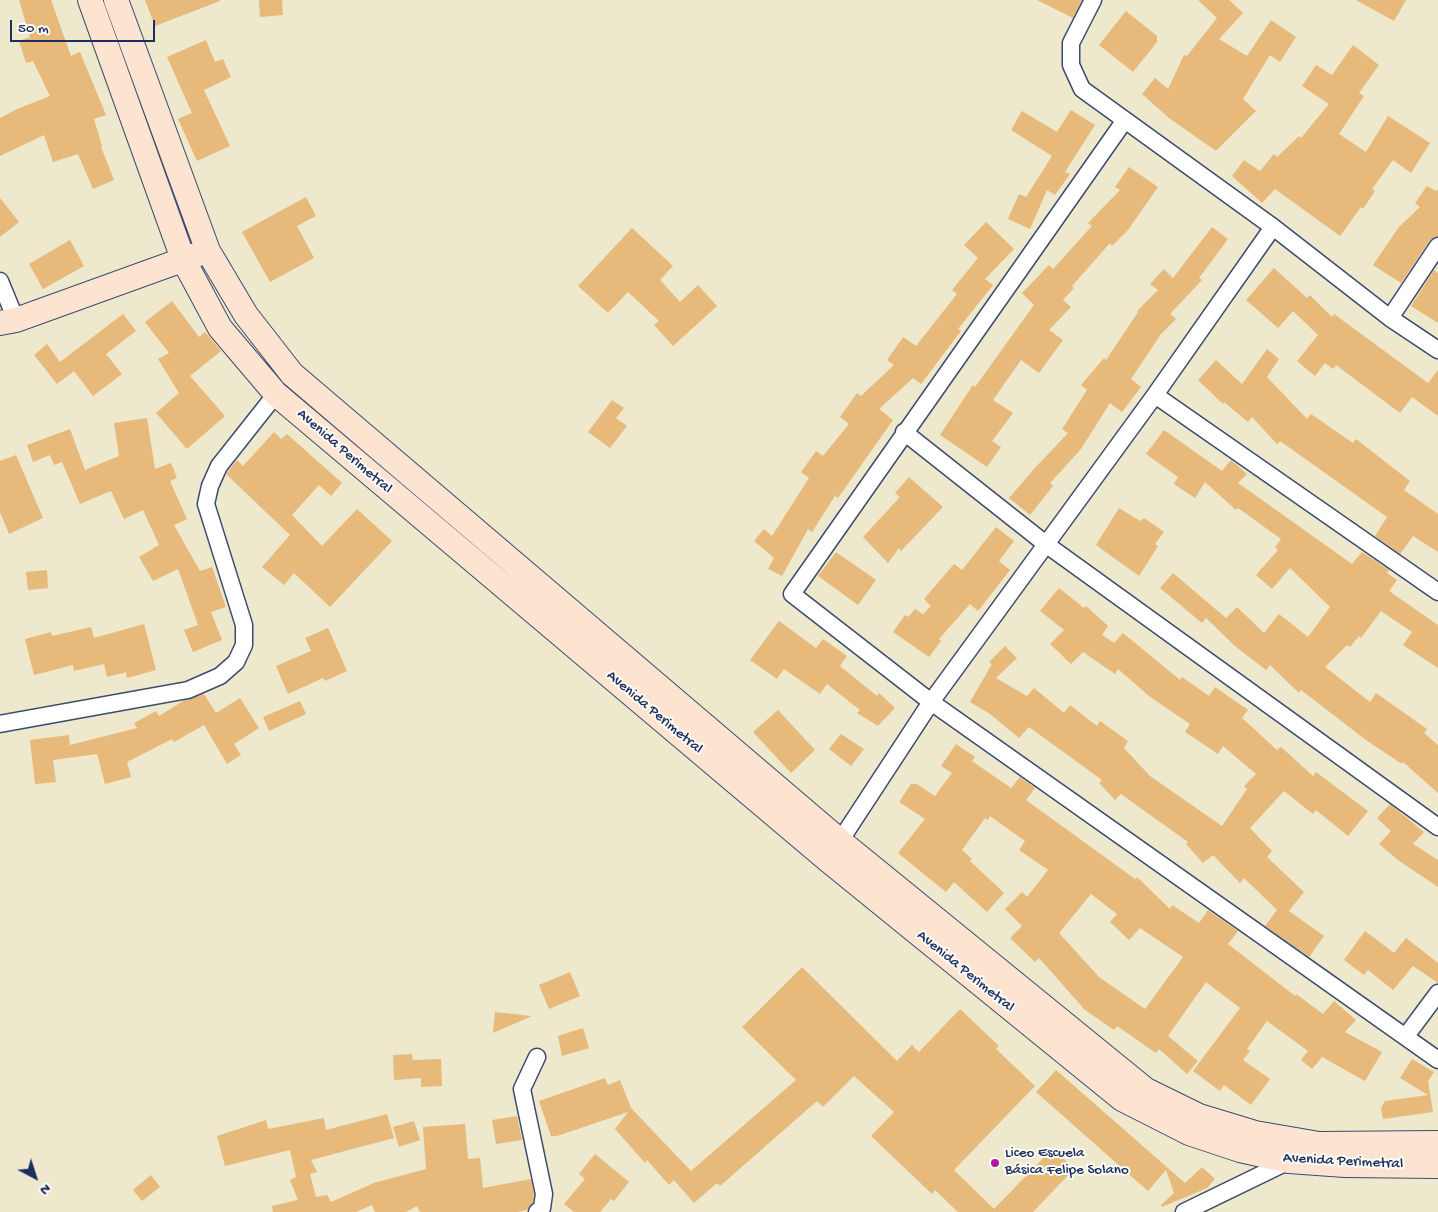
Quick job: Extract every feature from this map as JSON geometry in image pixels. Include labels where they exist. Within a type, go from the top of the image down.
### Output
[{"type":"main road","name":"Avenida Perimetral","points":[[90,0],[183,259],[220,328],[276,394],[828,860],[1122,1099],[1189,1133],[1240,1150],[1289,1161],[1345,1165],[1438,1166]]},
{"type":"main road","name":"Avenida Perimetral","points":[[116,0],[208,251],[246,315],[292,374],[840,841],[1146,1090],[1199,1116],[1255,1133],[1320,1144],[1438,1143]]},
{"type":"main road","points":[[8,322],[208,251]]},
{"type":"street","points":[[1092,0],[1071,43],[1071,65],[1082,89],[1273,227],[1390,318],[1438,350]]},
{"type":"street","points":[[1125,120],[792,594],[931,702],[1438,1060]]},
{"type":"street","points":[[840,841],[931,702],[1155,395],[1273,227]]},
{"type":"street","points":[[1390,318],[1438,246]]},
{"type":"street","points":[[0,281],[8,322]]},
{"type":"street","points":[[0,724],[188,690],[220,676],[236,662],[244,646],[244,625],[206,504],[210,486],[219,466],[276,394]]},
{"type":"street","points":[[1155,395],[1438,592]]},
{"type":"street","points":[[904,432],[1047,545],[1438,827]]},
{"type":"street","points":[[1406,1036],[1438,993]]},
{"type":"street","points":[[537,1057],[522,1088],[544,1194],[542,1208],[537,1212]]},
{"type":"street","points":[[1184,1212],[1289,1161]]},
{"type":"building","points":[[19,0],[51,0],[71,56],[80,52],[106,115],[94,119],[101,147],[114,180],[93,189],[78,154],[53,162],[44,135],[0,156],[0,118],[50,96],[33,61],[26,63],[19,41],[30,37]]},
{"type":"building","points":[[145,0],[220,0],[220,1],[155,26]]},
{"type":"building","points":[[259,0],[282,0],[283,15],[260,17]]},
{"type":"building","points":[[1037,0],[1082,0],[1073,18]]},
{"type":"building","points":[[1198,0],[1229,0],[1243,13],[1219,39],[1247,56],[1271,20],[1296,37],[1280,62],[1270,55],[1243,99],[1256,111],[1216,151],[1169,118],[1142,94],[1155,78],[1168,89],[1184,55],[1187,56],[1217,18]]},
{"type":"building","points":[[1356,0],[1406,0],[1394,21]]},
{"type":"building","points":[[1126,11],[1157,36],[1157,42],[1133,72],[1099,45]]},
{"type":"building","points":[[206,40],[215,62],[223,59],[231,77],[204,90],[230,146],[197,161],[178,119],[192,113],[167,57]]},
{"type":"building","points":[[1353,45],[1379,65],[1359,93],[1364,96],[1339,134],[1366,152],[1388,116],[1430,143],[1411,173],[1393,160],[1372,189],[1375,191],[1363,209],[1361,207],[1340,236],[1275,189],[1262,203],[1232,176],[1244,160],[1260,171],[1274,154],[1277,157],[1299,136],[1301,138],[1329,104],[1302,86],[1316,65],[1332,75]]},
{"type":"building","points":[[1071,110],[1095,125],[1065,172],[1070,174],[1055,195],[1047,190],[1030,229],[1008,219],[1019,194],[1026,197],[1052,156],[1011,130],[1022,111],[1057,132]]},
{"type":"building","points":[[1129,167],[1158,187],[1128,230],[1112,246],[1110,243],[1072,286],[1074,288],[1063,300],[1071,307],[1049,330],[1063,340],[1039,373],[1021,360],[993,400],[1013,413],[992,441],[1001,447],[987,467],[940,435],[973,385],[975,387],[1034,305],[1022,293],[1049,265],[1053,269],[1092,226],[1088,223],[1120,190],[1115,187]]},
{"type":"building","points":[[1427,186],[1436,191],[1438,189],[1438,236],[1430,240],[1401,283],[1373,265],[1399,227],[1420,207],[1415,203]]},
{"type":"building","points":[[306,197],[316,216],[297,226],[314,258],[270,282],[242,232]]},
{"type":"building","points":[[0,198],[19,222],[0,237]]},
{"type":"building","points":[[986,222],[1014,249],[985,279],[993,285],[958,329],[961,331],[921,384],[913,378],[879,409],[893,420],[838,498],[835,496],[812,532],[808,529],[782,576],[768,569],[774,558],[754,541],[764,529],[772,536],[809,478],[801,472],[816,451],[823,456],[849,424],[840,417],[857,393],[861,396],[894,365],[887,360],[903,337],[916,346],[957,294],[952,290],[978,258],[964,245]]},
{"type":"building","points":[[1212,227],[1228,239],[1199,278],[1202,280],[1170,314],[1176,319],[1161,334],[1131,379],[1141,387],[1122,412],[1110,403],[1081,449],[1050,483],[1053,486],[1030,515],[1009,498],[1068,433],[1062,429],[1087,390],[1081,385],[1104,358],[1106,360],[1137,311],[1158,290],[1150,284],[1164,269],[1173,278]]},
{"type":"building","points":[[632,228],[673,266],[660,280],[680,302],[698,285],[717,306],[673,346],[654,325],[659,321],[628,292],[608,313],[578,286]]},
{"type":"building","points":[[70,240],[84,266],[43,289],[29,264]]},
{"type":"building","points":[[1274,268],[1307,298],[1310,295],[1332,317],[1334,314],[1428,383],[1438,370],[1438,416],[1412,397],[1400,413],[1336,365],[1333,369],[1325,363],[1315,376],[1297,361],[1318,335],[1293,311],[1278,328],[1246,300]]},
{"type":"building","points":[[1434,270],[1438,273],[1438,323],[1411,306]]},
{"type":"building","points":[[172,301],[199,337],[205,332],[221,351],[190,376],[225,416],[187,449],[156,413],[179,393],[158,359],[169,353],[145,322]]},
{"type":"building","points":[[123,314],[136,331],[106,354],[122,374],[93,396],[74,371],[57,384],[34,355],[47,344],[60,362]]},
{"type":"building","points":[[1267,349],[1279,359],[1267,377],[1307,419],[1311,414],[1353,443],[1356,439],[1410,481],[1404,490],[1438,514],[1438,552],[1413,536],[1400,554],[1375,536],[1387,517],[1280,441],[1277,444],[1252,417],[1248,422],[1224,402],[1223,404],[1198,380],[1216,360],[1242,384]]},
{"type":"building","points":[[612,400],[624,408],[616,418],[627,426],[610,448],[588,432]]},
{"type":"building","points":[[147,418],[155,469],[171,463],[177,478],[170,481],[187,519],[174,525],[200,571],[212,567],[226,607],[211,612],[222,640],[193,652],[184,630],[198,625],[178,569],[153,581],[139,557],[159,545],[143,510],[124,519],[111,491],[80,504],[62,462],[54,465],[50,455],[33,462],[27,445],[70,429],[85,470],[119,456],[114,423]]},
{"type":"building","points":[[1164,430],[1222,471],[1231,460],[1247,474],[1238,483],[1352,564],[1362,552],[1389,570],[1387,573],[1397,580],[1389,591],[1438,625],[1438,668],[1403,645],[1412,632],[1381,611],[1361,638],[1359,636],[1350,647],[1347,645],[1325,667],[1370,702],[1376,693],[1427,729],[1424,733],[1438,745],[1438,793],[1403,762],[1402,764],[1366,740],[1301,690],[1299,693],[1270,665],[1266,670],[1236,647],[1206,618],[1202,623],[1160,588],[1173,573],[1226,618],[1237,607],[1264,633],[1279,614],[1308,637],[1330,607],[1290,568],[1272,589],[1256,575],[1278,550],[1275,547],[1281,539],[1238,508],[1236,510],[1205,482],[1195,498],[1174,484],[1178,477],[1146,454]]},
{"type":"building","points":[[274,432],[281,439],[287,434],[342,483],[331,496],[319,485],[292,515],[322,546],[357,509],[392,541],[330,607],[294,573],[284,585],[262,567],[290,535],[226,474],[237,460],[243,466]]},
{"type":"building","points":[[16,455],[43,518],[9,534],[0,512],[0,461]]},
{"type":"building","points":[[909,477],[943,507],[901,551],[899,548],[888,563],[863,537],[900,497],[895,493]]},
{"type":"building","points":[[1119,508],[1140,521],[1144,518],[1164,532],[1155,544],[1158,546],[1139,576],[1096,545]]},
{"type":"building","points":[[996,527],[1014,541],[999,561],[1010,570],[978,611],[970,604],[939,639],[941,641],[929,657],[893,632],[905,615],[908,617],[915,609],[923,614],[931,606],[924,599],[954,564],[962,570]]},
{"type":"building","points":[[836,552],[876,580],[858,605],[818,576]]},
{"type":"building","points":[[47,570],[48,588],[28,590],[26,572]]},
{"type":"building","points":[[1059,588],[1084,608],[1086,606],[1108,626],[1102,635],[1114,643],[1123,633],[1180,680],[1182,677],[1209,696],[1215,687],[1248,710],[1242,718],[1277,750],[1281,747],[1313,776],[1316,772],[1368,811],[1348,836],[1316,810],[1313,814],[1284,791],[1250,828],[1272,851],[1267,857],[1304,892],[1289,911],[1324,936],[1309,957],[1265,926],[1277,910],[1244,878],[1240,883],[1213,855],[1203,863],[1186,844],[1188,842],[1121,794],[1115,800],[1099,783],[1102,780],[1029,727],[1019,738],[990,714],[970,702],[992,664],[989,662],[1005,646],[1017,658],[996,678],[1027,696],[1034,688],[1064,713],[1070,705],[1097,726],[1100,721],[1128,741],[1124,748],[1150,776],[1222,826],[1247,789],[1244,786],[1256,774],[1223,746],[1218,754],[1185,732],[1190,724],[1149,696],[1118,669],[1115,674],[1083,652],[1071,664],[1050,644],[1064,630],[1040,611]]},
{"type":"building","points":[[779,621],[816,648],[823,639],[847,656],[840,666],[877,696],[879,693],[895,708],[878,726],[857,713],[860,710],[827,684],[820,694],[784,669],[777,679],[750,660]]},
{"type":"building","points":[[144,624],[156,670],[127,678],[126,672],[107,677],[104,664],[74,671],[73,665],[34,675],[25,639],[51,632],[52,636],[91,627],[94,638]]},
{"type":"building","points":[[328,628],[347,671],[325,681],[323,678],[288,694],[276,666],[311,651],[305,638]]},
{"type":"building","points":[[204,694],[216,713],[240,698],[259,728],[234,744],[241,755],[227,764],[204,725],[174,742],[172,739],[127,762],[131,777],[105,784],[97,754],[53,760],[56,782],[35,784],[30,740],[69,735],[70,745],[137,728],[134,723],[156,711],[159,716],[183,701]]},
{"type":"building","points":[[300,701],[306,714],[269,731],[263,717]]},
{"type":"building","points":[[778,710],[815,750],[791,773],[753,732]]},
{"type":"building","points":[[841,734],[864,749],[851,766],[829,749]]},
{"type":"building","points":[[956,744],[975,757],[972,761],[1011,788],[1020,777],[1035,788],[1026,800],[1135,879],[1137,877],[1170,909],[1172,905],[1199,923],[1208,910],[1238,931],[1228,944],[1295,996],[1296,994],[1323,1014],[1334,1001],[1356,1020],[1345,1032],[1382,1052],[1365,1081],[1322,1057],[1312,1069],[1301,1060],[1308,1051],[1267,1021],[1247,1049],[1250,1051],[1243,1060],[1270,1079],[1251,1105],[1224,1085],[1220,1091],[1193,1071],[1240,1008],[1206,982],[1168,1036],[1198,1061],[1187,1074],[1159,1049],[1156,1053],[1117,1026],[1114,1030],[1085,1010],[1039,958],[1035,962],[1010,938],[1022,926],[1005,909],[1022,892],[1027,897],[1048,870],[1019,850],[1025,841],[990,816],[988,820],[985,818],[962,850],[972,859],[970,861],[1004,893],[987,912],[954,882],[946,892],[898,853],[925,819],[899,802],[911,784],[917,784],[935,796],[952,773],[941,766]],"holes":[[[1091,894],[1117,914],[1110,922],[1129,940],[1140,928],[1183,957],[1145,1009],[1099,977],[1059,933]]]},
{"type":"building","points":[[1390,804],[1424,832],[1413,844],[1438,860],[1438,887],[1398,860],[1379,844],[1391,831],[1377,818]]},
{"type":"building","points":[[1365,931],[1394,953],[1406,938],[1438,963],[1438,983],[1413,966],[1393,990],[1368,970],[1364,975],[1344,960]]},
{"type":"building","points":[[802,967],[897,1061],[912,1045],[919,1052],[960,1009],[999,1046],[996,1049],[1035,1086],[954,1170],[994,1209],[1053,1148],[1074,1169],[1033,1212],[958,1212],[935,1190],[932,1194],[871,1136],[894,1112],[854,1076],[823,1107],[817,1101],[720,1186],[717,1183],[694,1203],[674,1180],[669,1185],[647,1160],[645,1163],[615,1129],[628,1112],[557,1136],[551,1136],[539,1101],[605,1078],[608,1085],[620,1080],[631,1108],[691,1171],[796,1080],[742,1027]]},
{"type":"building","points":[[570,972],[580,996],[549,1009],[539,985]]},
{"type":"building","points":[[495,1012],[532,1016],[493,1033]]},
{"type":"building","points":[[583,1028],[589,1048],[562,1056],[558,1036]]},
{"type":"building","points":[[412,1054],[413,1060],[441,1059],[442,1086],[421,1087],[421,1078],[394,1080],[393,1055]]},
{"type":"building","points":[[1412,1059],[1434,1072],[1428,1081],[1433,1112],[1383,1119],[1381,1108],[1385,1101],[1428,1095],[1400,1078]]},
{"type":"building","points":[[1056,1070],[1185,1183],[1202,1167],[1215,1179],[1207,1188],[1162,1207],[1161,1205],[1174,1193],[1166,1170],[1148,1191],[1036,1092]]},
{"type":"building","points":[[387,1114],[394,1138],[311,1160],[317,1172],[310,1174],[316,1197],[327,1195],[331,1202],[374,1183],[426,1169],[423,1127],[465,1124],[468,1159],[480,1158],[483,1188],[531,1179],[534,1194],[533,1203],[527,1210],[517,1212],[420,1212],[417,1206],[406,1212],[375,1212],[372,1205],[356,1212],[273,1212],[272,1206],[298,1200],[290,1180],[296,1177],[290,1150],[225,1166],[217,1136],[266,1120],[268,1129],[324,1118],[326,1130]]},
{"type":"building","points":[[517,1116],[522,1140],[496,1144],[492,1120]]},
{"type":"building","points":[[414,1121],[420,1140],[399,1147],[393,1127]]},
{"type":"building","points":[[595,1154],[629,1182],[614,1201],[611,1199],[600,1212],[574,1212],[564,1204],[585,1179],[579,1174]]},
{"type":"building","points":[[151,1175],[160,1187],[142,1201],[133,1190]]},
{"type":"place","name":"Liceo Escuela Básica Felipe Solano","points":[[995,1163]]}]
